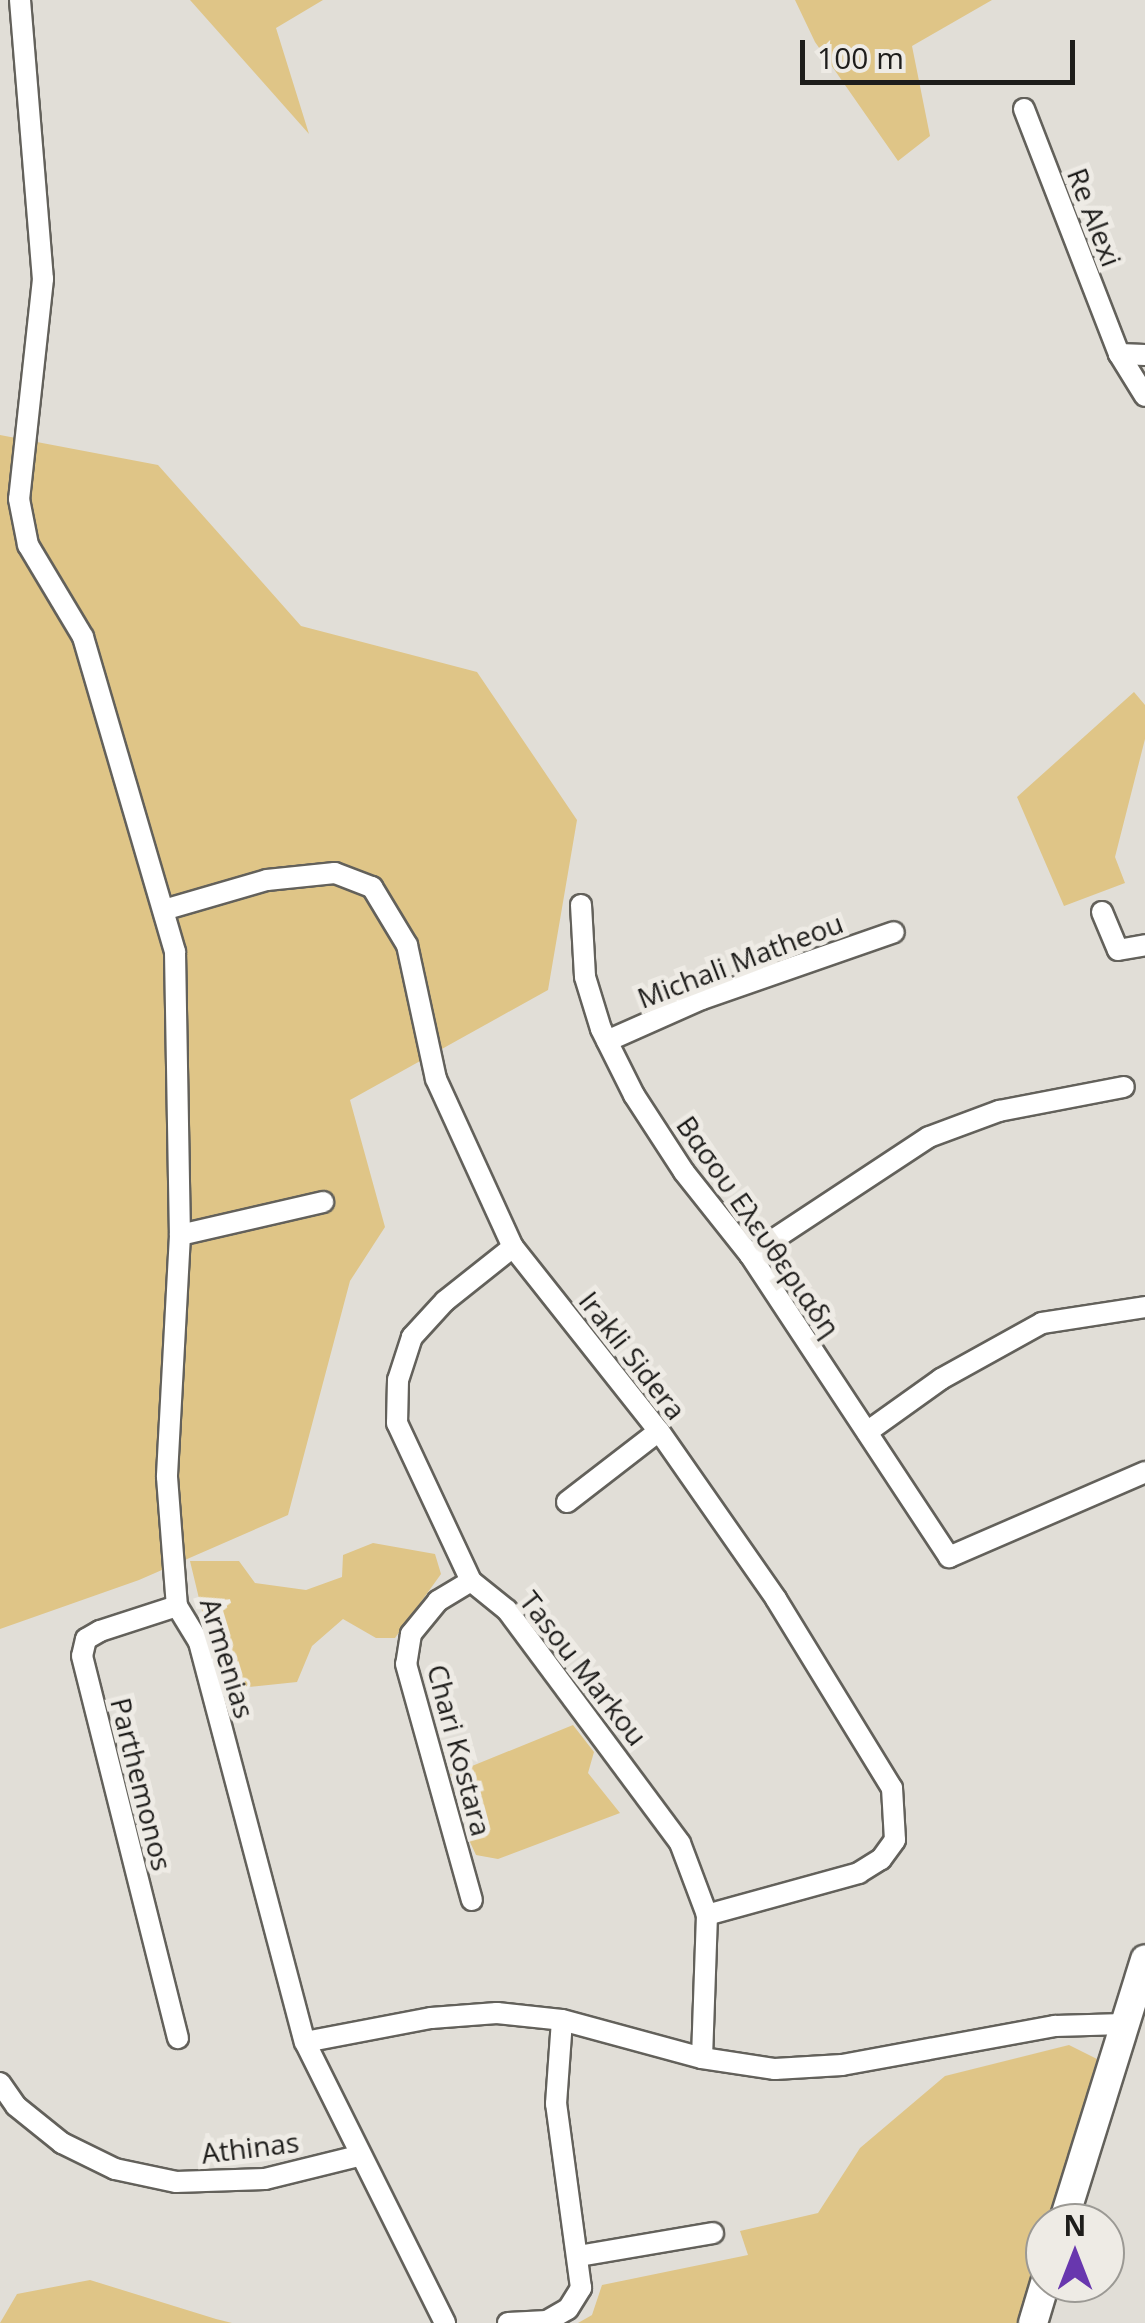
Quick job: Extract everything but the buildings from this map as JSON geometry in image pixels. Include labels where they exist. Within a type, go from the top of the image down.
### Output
[{"type":"street","name":"Armenias","points":[[20,0],[43,279],[20,500],[28,545],[83,638],[120,779],[167,908],[176,968],[180,1235],[167,1477],[177,1606],[199,1642],[305,2042],[358,2156],[445,2323]]},
{"type":"street","name":"Re Alexi","points":[[1024,109],[1119,354],[1145,396]]},
{"type":"street","points":[[1119,354],[1145,355]]},
{"type":"street","name":"Irakli Sidera","points":[[167,908],[268,880],[334,873],[372,887],[408,945],[436,1079],[513,1248],[659,1431],[776,1599],[892,1788],[898,1812],[895,1840],[859,1873],[707,1915]]},
{"type":"street","name":"Βασου Ελευθεριαδη","points":[[580,905],[584,977],[607,1041],[684,1172],[750,1255],[949,1557],[1145,1472]]},
{"type":"street","points":[[1102,912],[1118,950],[1145,945]]},
{"type":"street","name":"Michali Matheou","points":[[607,1041],[702,998],[894,932]]},
{"type":"street","points":[[750,1255],[929,1137],[998,1111],[1124,1086]]},
{"type":"street","points":[[180,1235],[323,1202]]},
{"type":"street","name":"Tasou Markou","points":[[513,1248],[445,1301],[412,1337],[398,1380],[396,1423],[472,1582],[507,1610],[680,1843],[707,1915],[702,2058]]},
{"type":"street","points":[[867,1432],[941,1379],[1042,1322],[1145,1307]]},
{"type":"street","points":[[567,1502],[659,1431]]},
{"type":"street","name":"Chari Kostara","points":[[472,1582],[438,1601],[411,1634],[406,1664],[472,1900]]},
{"type":"street","name":"Parthemonos","points":[[177,1606],[100,1632],[86,1640],[82,1656],[178,2038]]},
{"type":"street","points":[[1069,2203],[1145,1960]]},
{"type":"street","points":[[305,2042],[430,2018],[497,2013],[562,2020],[702,2058],[775,2069],[842,2065],[1055,2026],[1124,2024]]},
{"type":"street","points":[[508,2323],[547,2322],[568,2309],[580,2288],[579,2256],[556,2104],[562,2020]]},
{"type":"street","name":"Athinas","points":[[0,2083],[62,2143],[116,2168],[176,2182],[266,2179],[358,2156]]},
{"type":"street","points":[[579,2256],[713,2232]]},
{"type":"shaded area","points":[[190,0],[323,0],[276,28],[309,134]]},
{"type":"shaded area","points":[[795,0],[992,0],[912,46],[930,136],[898,161],[815,42]]},
{"type":"shaded area","points":[[0,435],[158,465],[301,626],[477,672],[577,820],[548,990],[350,1100],[385,1227],[350,1281],[288,1515],[139,1580],[0,1629]]},
{"type":"shaded area","points":[[1134,692],[1145,705],[1145,739],[1115,857],[1125,883],[1064,906],[1017,797]]},
{"type":"shaded area","points":[[373,1543],[435,1554],[441,1574],[395,1638],[376,1638],[343,1619],[312,1646],[297,1682],[221,1690],[190,1561],[239,1561],[255,1583],[306,1590],[342,1577],[343,1555]]},
{"type":"shaded area","points":[[573,1725],[594,1752],[588,1773],[620,1813],[498,1859],[476,1855],[464,1829],[478,1818],[467,1782],[450,1775]]},
{"type":"shaded area","points":[[1069,2045],[1097,2059],[1055,2203],[1025,2203],[1026,2303],[1020,2323],[578,2323],[592,2315],[602,2285],[748,2255],[740,2231],[818,2213],[860,2148],[945,2076]]},
{"type":"shaded area","points":[[90,2280],[232,2323],[0,2323],[17,2294]]}]
